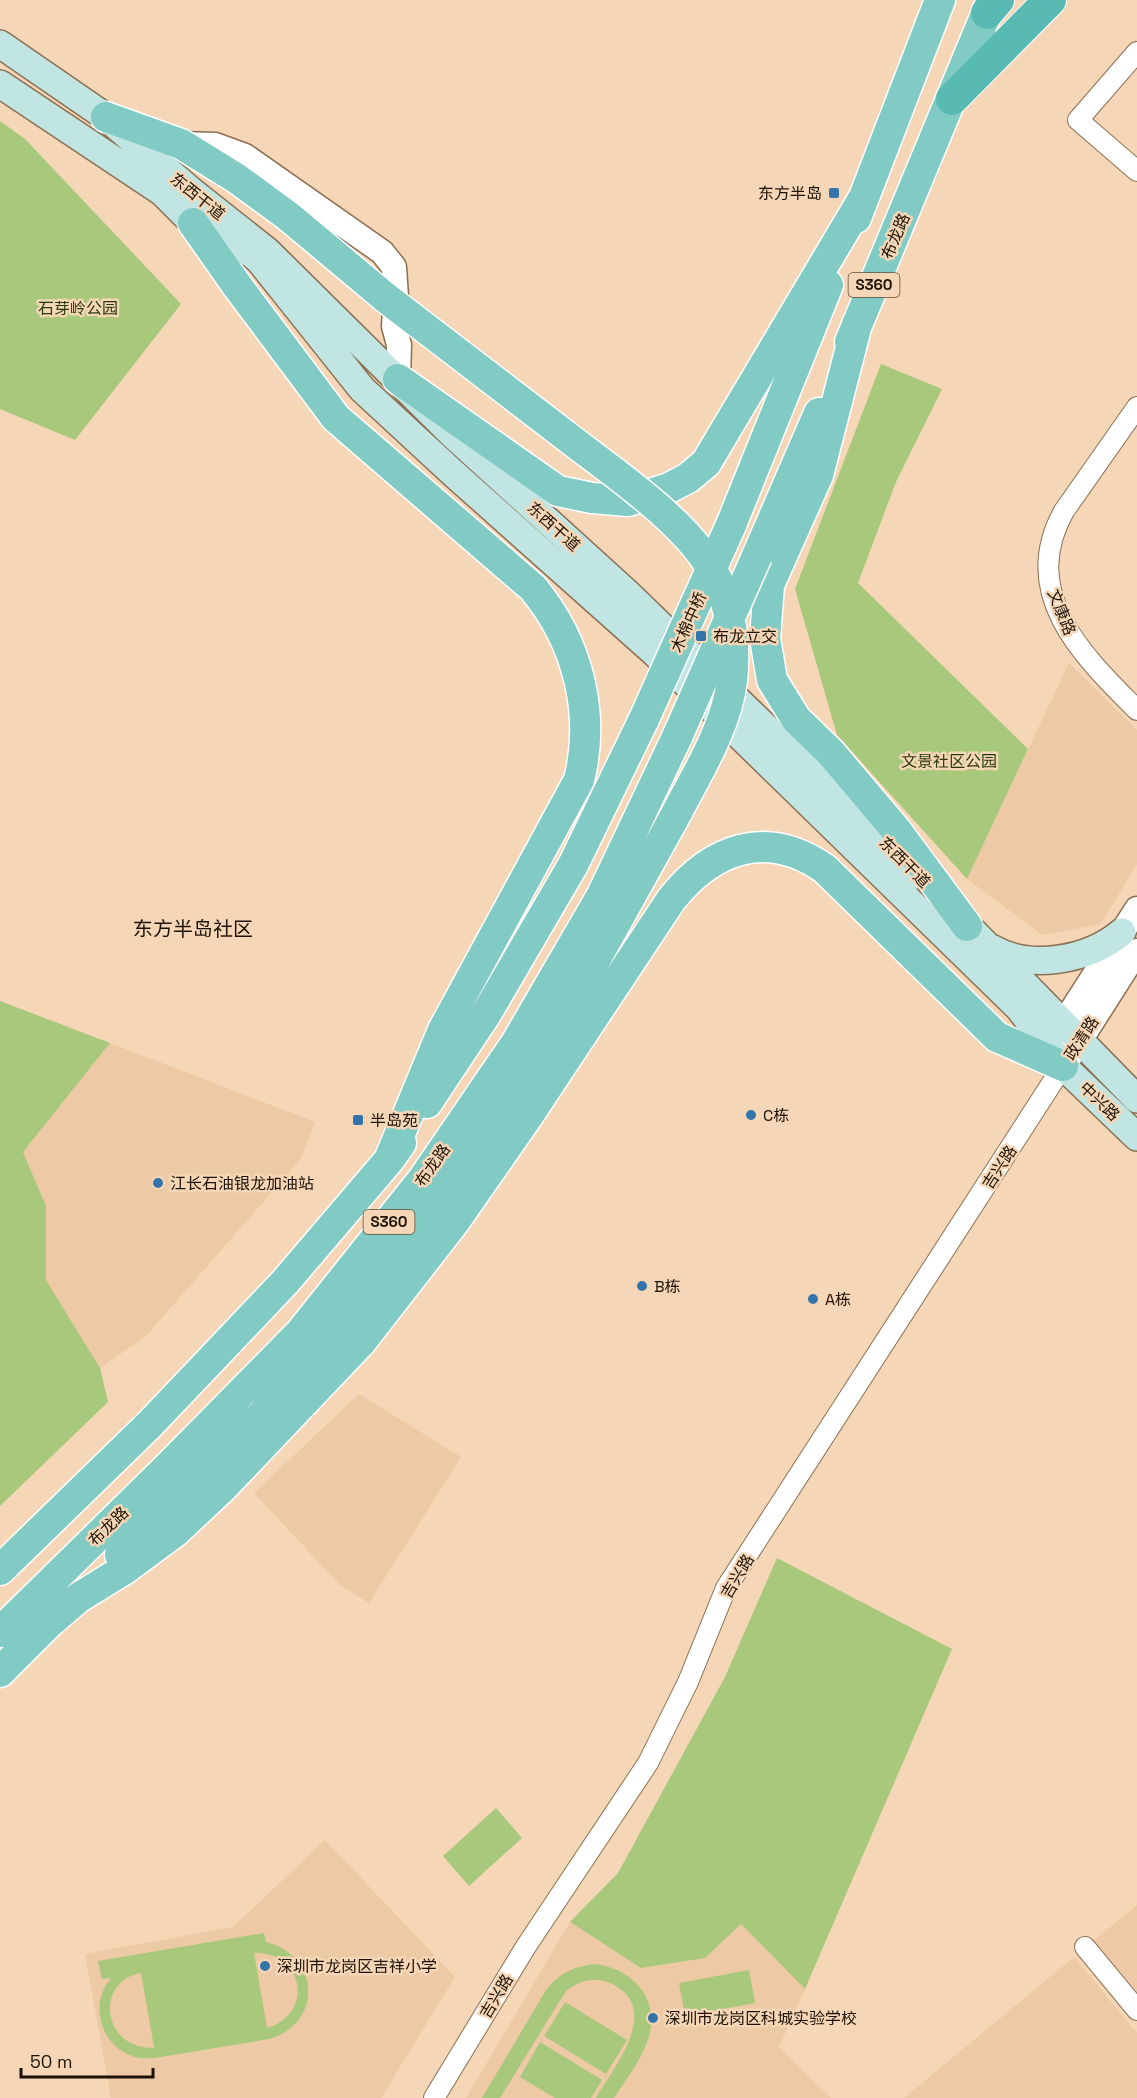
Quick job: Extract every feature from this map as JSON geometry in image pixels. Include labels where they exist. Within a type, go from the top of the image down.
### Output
[{"type":"highway","points":[[952,99],[1050,0]]},
{"type":"main road","name":"S360","points":[[863,199],[940,0]]},
{"type":"main road","name":"布龙路","points":[[0,1632],[300,1333],[423,1179],[516,1044],[602,895],[677,737],[857,324],[992,4]]},
{"type":"main road","name":"东西干道","points":[[0,45],[106,117],[264,256],[398,379],[453,435],[545,516],[747,708],[919,876],[1072,1032]]},
{"type":"main road","name":"东西干道","points":[[0,84],[162,192],[193,223],[252,254],[264,256],[363,389],[454,474],[656,654],[1019,1008],[1064,1066]]},
{"type":"main road","points":[[0,1672],[50,1622],[78,1598],[195,1477],[262,1415],[401,1249],[451,1185],[504,1112],[558,1027],[674,818],[714,739],[732,682],[734,646],[728,606],[715,573],[694,544],[645,497],[386,298],[288,216],[236,178],[181,144],[106,117]]},
{"type":"main road","points":[[398,379],[558,491],[592,498],[628,501],[669,488],[688,478],[706,463],[863,199]]},
{"type":"main road","name":"木棉中桥","points":[[389,1160],[486,1014],[561,885],[644,720],[731,525],[863,199]]},
{"type":"main road","points":[[193,223],[336,418],[516,571],[547,604],[564,634],[581,687],[586,725],[585,748],[579,780],[443,1030],[389,1160]]},
{"type":"main road","points":[[238,287],[264,256]]},
{"type":"main road","points":[[857,324],[818,475],[769,585],[765,638],[768,659],[772,680],[796,720],[831,753],[896,830],[967,926]]},
{"type":"main road","points":[[78,1598],[125,1569],[175,1532],[223,1487],[361,1342],[455,1221],[528,1116],[671,900],[694,874],[718,857],[737,850],[759,848],[784,850],[811,859],[825,869],[997,1037],[1064,1066]]},
{"type":"main road","points":[[988,947],[1011,957],[1053,959],[1130,942]]},
{"type":"main road","name":"中兴路","points":[[1072,1032],[1137,1099]]},
{"type":"main road","name":"中兴路","points":[[1064,1066],[1137,1137]]},
{"type":"main road","name":"S360","points":[[0,1570],[150,1424],[269,1299],[389,1160]]},
{"type":"main road","points":[[167,1468],[262,1415],[300,1333]]},
{"type":"street","points":[[1137,52],[1078,120],[1137,171]]},
{"type":"street","points":[[181,144],[215,145],[245,156],[382,252],[394,267],[396,297],[394,326],[399,345],[398,379]]},
{"type":"street","points":[[269,172],[288,216]]},
{"type":"street","name":"文康路","points":[[1137,407],[1064,511],[1049,545],[1048,562],[1052,598],[1068,633],[1096,669],[1137,710]]},
{"type":"street","name":"政清路","points":[[1064,1066],[1072,1032],[1130,942],[1137,909]]},
{"type":"street","name":"吉兴路","points":[[434,2098],[525,1948],[648,1763],[688,1682],[726,1588],[1064,1066]]},
{"type":"street","points":[[1085,1947],[1137,2010]]},
{"type":"shaded area","points":[[1069,663],[1137,730],[1137,864],[1101,924],[1042,935],[967,879]]},
{"type":"shaded area","name":"江长石油银龙加油站","points":[[110,1043],[315,1122],[300,1160],[146,1336],[100,1368],[46,1280],[46,1206],[23,1152]]},
{"type":"shaded area","points":[[359,1394],[461,1457],[369,1603],[340,1585],[254,1493]]},
{"type":"shaded area","name":"深圳市龙岗区吉祥小学","points":[[325,1840],[455,1977],[381,2098],[111,2098],[85,1954],[233,1927]]},
{"type":"shaded area","points":[[1137,1905],[1137,1999],[1091,1943]]},
{"type":"shaded area","name":"深圳市龙岗区科城实验学校","points":[[570,1922],[641,1968],[705,1958],[741,1924],[805,1989],[779,2047],[831,2098],[466,2098]]},
{"type":"shaded area","points":[[1074,1957],[1137,2033],[1137,2098],[904,2098]]},
{"type":"green space","name":"石芽岭公园","points":[[0,121],[25,139],[181,304],[75,440],[0,409]]},
{"type":"green space","name":"文景社区公园","points":[[881,364],[942,389],[896,482],[858,583],[1028,749],[967,879],[837,735],[795,589]]},
{"type":"green space","points":[[0,1001],[110,1043],[23,1152],[46,1206],[46,1280],[100,1368],[108,1402],[0,1506]]},
{"type":"green space","points":[[777,1558],[952,1649],[805,1989],[741,1924],[705,1958],[641,1968],[570,1922],[618,1873],[725,1677]]},
{"type":"green space","points":[[496,1808],[522,1838],[469,1886],[443,1856]]},
{"type":"green space","points":[[264,1933],[266,1942],[284,1950],[297,1961],[305,1975],[308,1990],[306,2005],[299,2019],[287,2031],[269,2039],[155,2058],[137,2058],[121,2051],[105,2033],[101,2022],[100,1999],[111,1978],[102,1979],[98,1961]],"holes":[[[254,1953],[271,1955],[284,1962],[293,1972],[297,1984],[297,1998],[292,2010],[282,2021],[267,2028]],[[141,1973],[154,2047],[154,2048],[136,2045],[123,2038],[114,2027],[110,2014],[111,2001],[116,1988],[126,1979]]]},
{"type":"green space","points":[[596,1964],[621,1972],[631,1979],[647,1998],[650,2009],[649,2036],[643,2052],[614,2098],[596,2098],[630,2038],[634,2022],[633,2007],[626,1994],[610,1983],[592,1980],[581,1982],[566,1991],[500,2098],[482,2098],[546,1990],[568,1971]]},
{"type":"green space","points":[[749,1970],[755,2003],[685,2016],[679,1983]]},
{"type":"green space","points":[[565,2002],[627,2040],[606,2074],[544,2036]]},
{"type":"green space","points":[[540,2042],[602,2080],[591,2098],[555,2098],[520,2077]]},
{"type":"place","name":"东方半岛","points":[[834,193]]},
{"type":"place","name":"布龙立交","points":[[701,636]]},
{"type":"place","name":"C栋","points":[[751,1115]]},
{"type":"place","name":"半岛苑","points":[[358,1120]]},
{"type":"place","name":"江长石油银龙加油站","points":[[158,1183]]},
{"type":"place","name":"B栋","points":[[642,1286]]},
{"type":"place","name":"A栋","points":[[813,1299]]},
{"type":"place","name":"深圳市龙岗区吉祥小学","points":[[265,1966]]},
{"type":"place","name":"深圳市龙岗区科城实验学校","points":[[653,2018]]},
{"type":"district","name":"东方半岛社区","points":[[193,929]]}]
